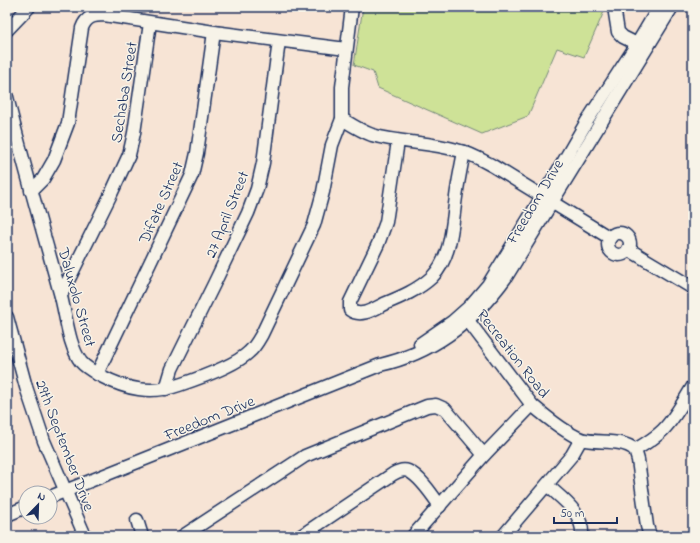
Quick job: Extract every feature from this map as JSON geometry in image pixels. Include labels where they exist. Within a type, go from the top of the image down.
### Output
[{"type":"street","points":[[7,30],[30,7]]},
{"type":"street","points":[[352,7],[342,87],[342,119],[365,132],[398,141],[449,148],[464,152],[488,164],[610,238],[616,233],[624,235],[629,241],[628,249],[693,288]]},
{"type":"street","points":[[614,7],[618,32],[623,37],[637,44]]},
{"type":"street","name":"Freedom Drive","points":[[548,200],[586,121],[637,44],[659,7]]},
{"type":"street","name":"Freedom Drive","points":[[58,494],[380,366],[397,361],[431,346],[454,332],[548,200],[672,7]]},
{"type":"street","points":[[31,191],[43,179],[54,160],[68,123],[81,33],[84,23],[90,17],[99,15],[279,41],[346,49]]},
{"type":"street","name":"Sechaba Street","points":[[60,295],[129,155],[134,134],[150,23]]},
{"type":"street","name":"Difate Street","points":[[97,374],[192,175],[198,153],[214,32]]},
{"type":"street","name":"27 April Street","points":[[166,389],[172,369],[253,201],[263,163],[279,41]]},
{"type":"street","name":"Daluxolo Street","points":[[7,97],[71,341],[76,352],[81,362],[97,374],[122,386],[149,391],[166,389],[230,364],[248,353],[257,343],[314,225],[322,198],[332,145],[342,119]]},
{"type":"street","points":[[398,141],[386,222],[376,250],[350,302],[350,310],[355,313],[366,312],[416,290],[433,276],[440,267],[448,250],[458,178],[464,152]]},
{"type":"street","name":"29th September Drive","points":[[7,317],[35,414],[65,491],[85,536]]},
{"type":"street","name":"Recreation Road","points":[[465,317],[532,406],[581,439],[627,445],[635,450]]},
{"type":"street","points":[[650,536],[647,526],[638,460],[635,450],[664,430],[693,386]]},
{"type":"street","points":[[183,536],[305,456],[427,406],[436,405],[446,409],[484,455]]},
{"type":"street","points":[[413,536],[484,455],[532,406]]},
{"type":"street","points":[[503,536],[572,455],[581,439]]},
{"type":"street","points":[[301,536],[393,474],[401,471],[408,471],[416,477],[440,506]]},
{"type":"street","points":[[547,485],[578,515],[582,527],[582,536]]},
{"type":"street","points":[[7,515],[18,510]]},
{"type":"street","points":[[137,520],[142,536]]},
{"type":"green space","points":[[363,7],[606,7],[584,57],[557,48],[528,116],[482,134],[378,88],[373,72],[354,65]]}]
